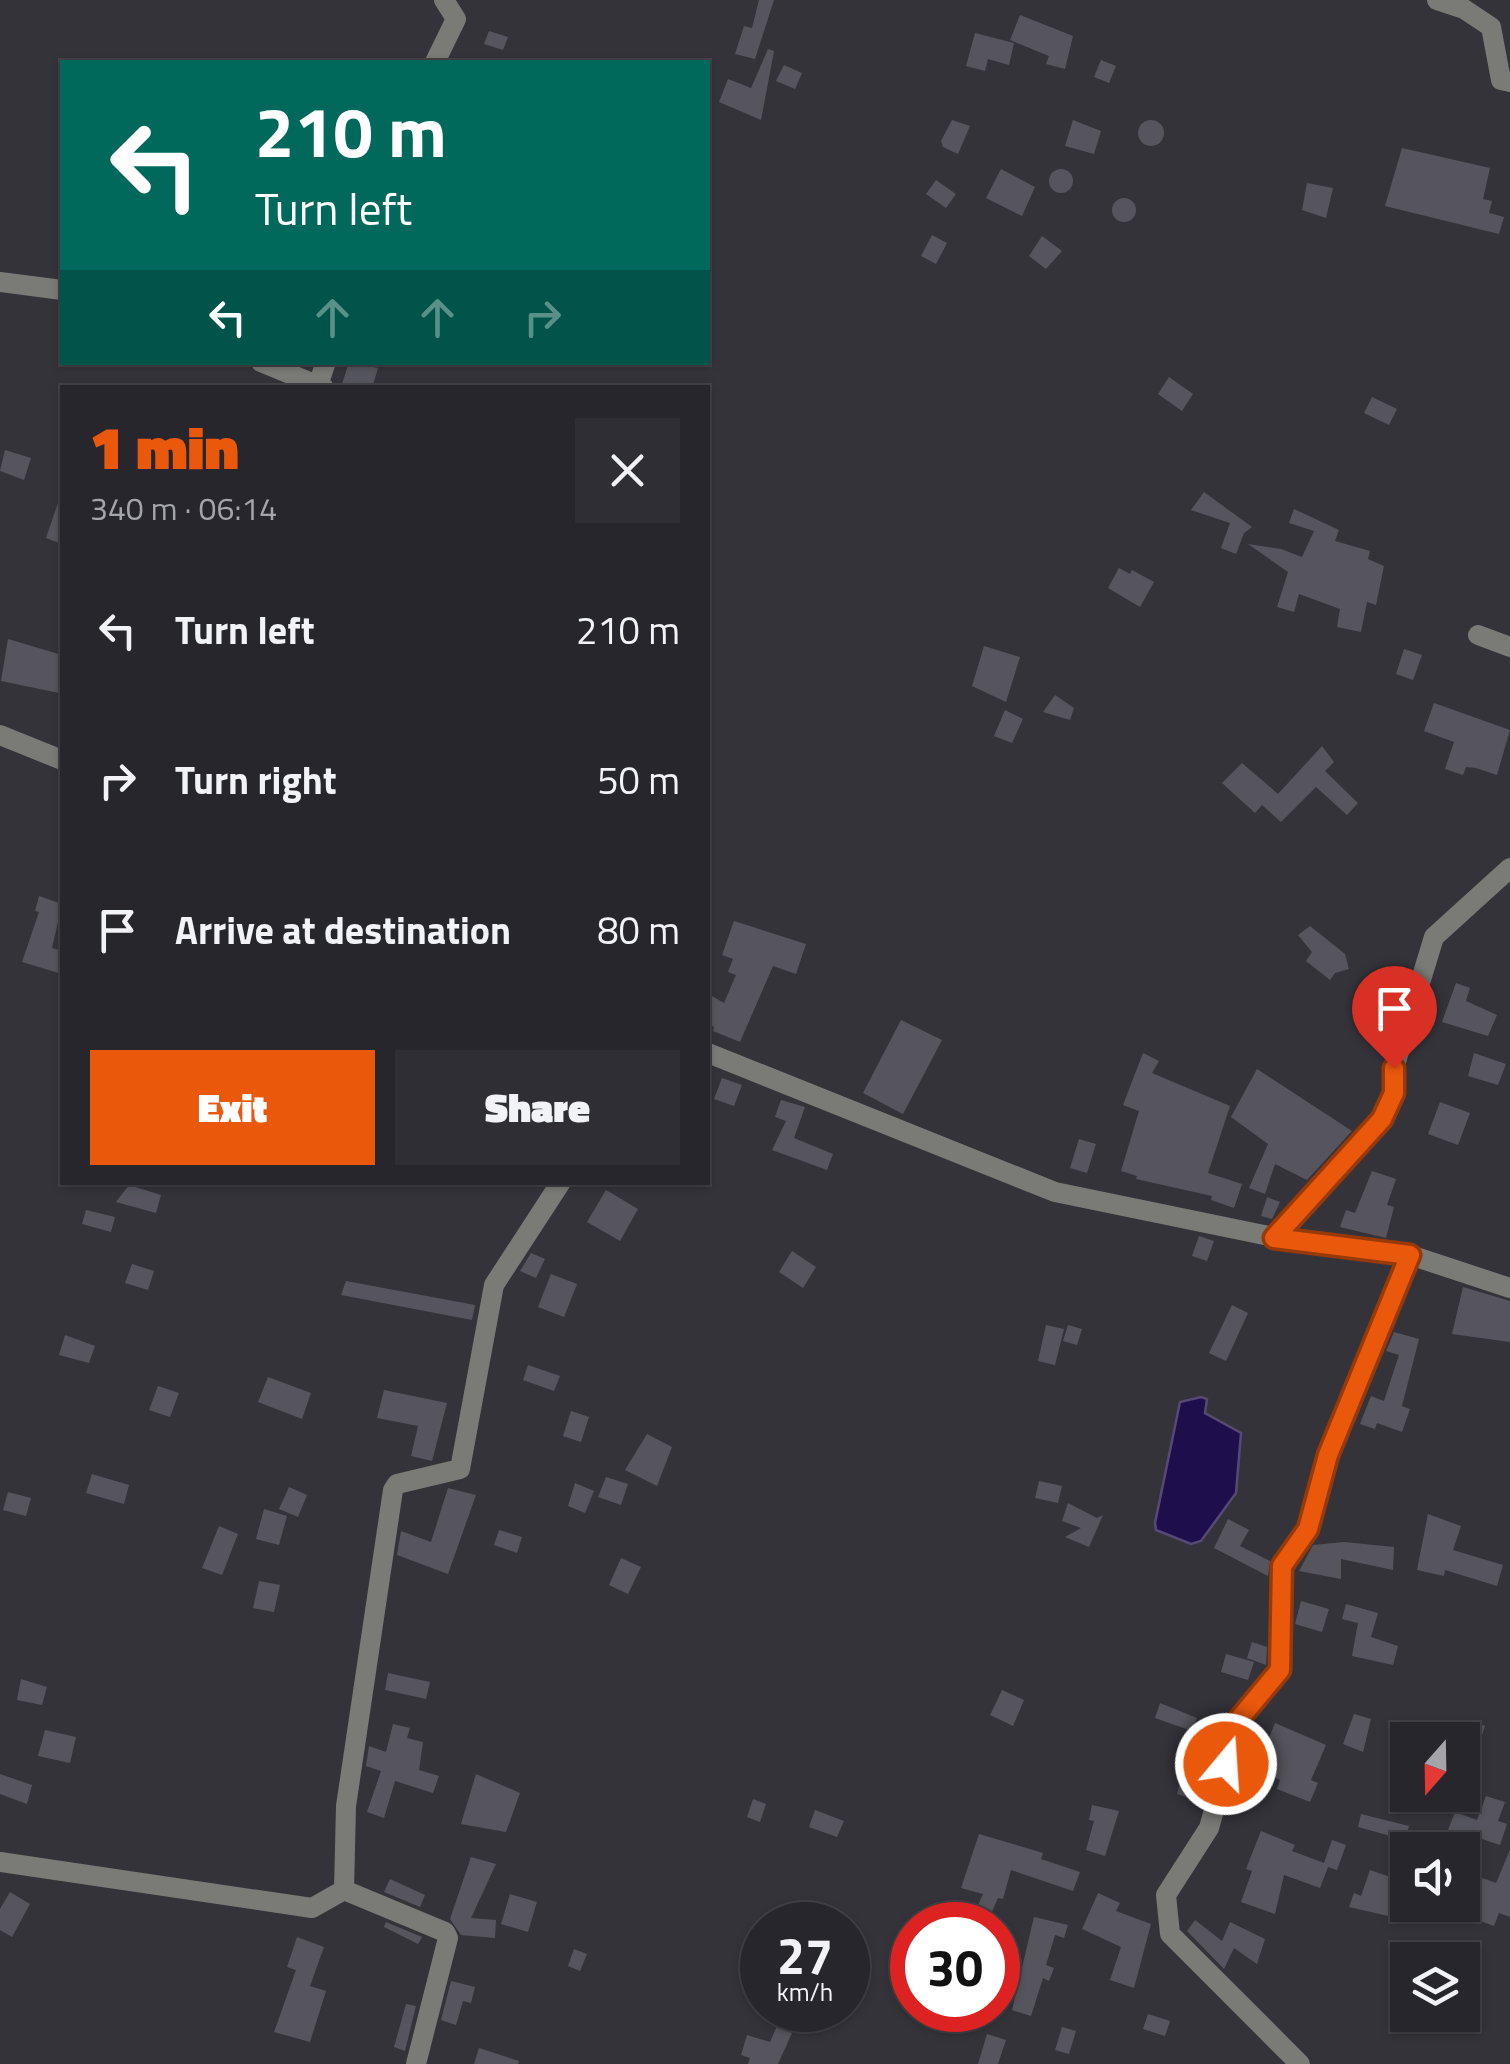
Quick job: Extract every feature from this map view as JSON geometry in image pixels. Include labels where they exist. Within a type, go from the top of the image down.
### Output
[{"type":"street","points":[[437,60],[456,19],[444,0]]},
{"type":"street","points":[[1436,0],[1464,9],[1492,28],[1500,80],[1510,82]]},
{"type":"street","points":[[0,282],[60,290]]},
{"type":"street","points":[[268,365],[318,385]]},
{"type":"street","points":[[1478,635],[1510,647]]},
{"type":"street","points":[[0,735],[60,759]]},
{"type":"street","points":[[1274,1238],[1382,1119],[1394,1093],[1394,1068],[1434,936],[1510,868]]},
{"type":"street","points":[[710,1053],[1055,1192],[1274,1238],[1410,1255],[1510,1288]]},
{"type":"street","points":[[344,1890],[346,1806],[393,1490],[397,1484],[460,1469],[494,1285],[558,1185]]},
{"type":"street","points":[[1300,2064],[1170,1934],[1166,1895],[1209,1828],[1240,1718],[1280,1670],[1282,1566],[1308,1529],[1328,1455],[1410,1255]]},
{"type":"street","points":[[0,1862],[312,1908],[344,1890]]},
{"type":"street","points":[[344,1890],[445,1932],[448,1938],[416,2064]]},
{"type":"shaded area","points":[[1207,1399],[1205,1413],[1241,1433],[1236,1493],[1201,1541],[1191,1544],[1156,1530],[1155,1523],[1180,1402]]},
{"type":"building","points":[[759,0],[774,0],[755,59],[735,54],[744,26],[752,28]]},
{"type":"building","points":[[1020,15],[1073,36],[1065,69],[1046,64],[1049,56],[1010,40]]},
{"type":"building","points":[[489,31],[508,37],[503,50],[484,44]]},
{"type":"building","points":[[975,33],[1014,43],[1009,65],[988,59],[985,71],[966,66]]},
{"type":"building","points":[[768,49],[774,51],[761,120],[719,102],[728,79],[751,88]]},
{"type":"building","points":[[1101,60],[1116,66],[1109,83],[1094,77]]},
{"type":"building","points":[[784,65],[802,73],[795,89],[776,81]]},
{"type":"building","points":[[952,120],[970,126],[958,154],[943,147],[941,141]]},
{"type":"building","points":[[1073,120],[1101,131],[1094,154],[1065,146]]},
{"type":"building","points":[[1151,120],[1160,124],[1164,133],[1160,142],[1151,146],[1142,142],[1138,133],[1142,124]]},
{"type":"building","points":[[1402,148],[1490,168],[1483,199],[1492,201],[1489,213],[1504,217],[1499,234],[1385,206]]},
{"type":"building","points":[[1001,169],[1035,187],[1022,216],[986,198]]},
{"type":"building","points":[[1061,169],[1073,181],[1061,193],[1049,181]]},
{"type":"building","points":[[936,180],[956,194],[946,208],[926,194]]},
{"type":"building","points":[[1307,183],[1333,188],[1326,218],[1302,210]]},
{"type":"building","points":[[1124,198],[1133,201],[1133,219],[1124,222],[1115,219],[1112,210],[1115,201]]},
{"type":"building","points":[[932,235],[947,243],[936,264],[921,256]]},
{"type":"building","points":[[1042,236],[1062,251],[1046,269],[1029,256]]},
{"type":"building","points":[[348,365],[378,368],[373,385],[342,384]]},
{"type":"building","points":[[1169,377],[1193,394],[1182,411],[1158,394]]},
{"type":"building","points":[[1372,397],[1397,409],[1389,425],[1364,413]]},
{"type":"building","points":[[5,450],[31,458],[24,480],[0,471]]},
{"type":"building","points":[[1204,492],[1252,527],[1244,533],[1236,554],[1221,548],[1230,523],[1191,510]]},
{"type":"building","points":[[60,497],[60,543],[46,538]]},
{"type":"building","points":[[1294,509],[1339,530],[1335,541],[1370,551],[1368,559],[1384,566],[1376,605],[1367,602],[1361,632],[1337,627],[1340,609],[1299,594],[1294,612],[1277,607],[1288,572],[1248,544],[1302,557],[1314,531],[1289,523]]},
{"type":"building","points":[[1119,568],[1154,582],[1140,607],[1108,588]]},
{"type":"building","points":[[8,639],[60,654],[59,693],[1,681]]},
{"type":"building","points":[[984,646],[1020,657],[1006,702],[972,686]]},
{"type":"building","points":[[1404,649],[1422,655],[1413,680],[1396,674]]},
{"type":"building","points":[[1055,695],[1074,708],[1070,720],[1043,712]]},
{"type":"building","points":[[1434,703],[1510,730],[1497,775],[1476,768],[1466,767],[1463,775],[1445,769],[1454,742],[1424,731]]},
{"type":"building","points":[[1005,710],[1023,719],[1012,743],[994,736]]},
{"type":"building","points":[[1322,746],[1334,762],[1325,771],[1358,803],[1347,815],[1316,787],[1281,822],[1262,805],[1255,813],[1222,783],[1242,763],[1278,794]]},
{"type":"building","points":[[39,896],[60,903],[52,948],[60,950],[60,973],[22,962],[39,912],[35,911]]},
{"type":"building","points":[[734,921],[806,944],[796,974],[773,966],[740,1042],[713,1031],[710,1024],[712,996],[724,1003],[736,975],[728,972],[733,959],[722,955]]},
{"type":"building","points":[[1310,926],[1345,954],[1349,969],[1335,973],[1330,980],[1306,961],[1312,952],[1298,935]]},
{"type":"building","points":[[1456,983],[1470,988],[1466,1001],[1497,1015],[1488,1036],[1442,1022]]},
{"type":"building","points":[[901,1020],[942,1040],[903,1114],[863,1093]]},
{"type":"building","points":[[1143,1053],[1159,1061],[1152,1073],[1230,1106],[1208,1173],[1242,1184],[1234,1208],[1211,1200],[1212,1196],[1136,1179],[1137,1176],[1121,1171],[1139,1111],[1123,1105]]},
{"type":"building","points":[[1474,1053],[1506,1064],[1498,1085],[1468,1076]]},
{"type":"building","points":[[1257,1069],[1352,1131],[1307,1180],[1275,1164],[1265,1194],[1249,1188],[1268,1144],[1231,1117]]},
{"type":"building","points":[[722,1078],[742,1085],[734,1106],[714,1099]]},
{"type":"building","points":[[781,1100],[805,1107],[794,1138],[833,1154],[827,1170],[772,1150],[786,1121],[775,1117]]},
{"type":"building","points":[[1440,1102],[1470,1113],[1458,1145],[1428,1134]]},
{"type":"building","points":[[1079,1139],[1096,1144],[1087,1173],[1070,1168]]},
{"type":"building","points":[[1372,1171],[1396,1179],[1387,1205],[1394,1207],[1386,1238],[1340,1227],[1346,1210],[1355,1213]]},
{"type":"building","points":[[129,1185],[161,1195],[156,1213],[116,1202]]},
{"type":"building","points":[[606,1190],[638,1209],[620,1241],[587,1222]]},
{"type":"building","points":[[1267,1197],[1280,1202],[1272,1219],[1261,1216]]},
{"type":"building","points":[[86,1210],[115,1217],[111,1232],[82,1224]]},
{"type":"building","points":[[1199,1236],[1214,1241],[1207,1261],[1192,1256]]},
{"type":"building","points":[[792,1251],[816,1267],[803,1288],[779,1272]]},
{"type":"building","points":[[531,1253],[545,1259],[536,1278],[520,1271]]},
{"type":"building","points":[[132,1264],[154,1271],[148,1290],[125,1283]]},
{"type":"building","points":[[551,1274],[577,1284],[564,1317],[538,1307]]},
{"type":"building","points":[[346,1281],[475,1305],[472,1320],[341,1295]]},
{"type":"building","points":[[1463,1287],[1510,1301],[1510,1342],[1452,1334]]},
{"type":"building","points":[[1232,1305],[1248,1313],[1226,1361],[1209,1353]]},
{"type":"building","points":[[1046,1325],[1064,1329],[1055,1365],[1038,1361]]},
{"type":"building","points":[[1068,1325],[1082,1329],[1077,1345],[1063,1341]]},
{"type":"building","points":[[1394,1332],[1419,1339],[1402,1406],[1410,1409],[1402,1432],[1377,1423],[1375,1429],[1360,1424],[1371,1396],[1384,1401],[1399,1355],[1386,1351]]},
{"type":"building","points":[[65,1335],[95,1346],[89,1363],[59,1355]]},
{"type":"building","points":[[528,1365],[560,1376],[554,1391],[523,1380]]},
{"type":"building","points":[[268,1377],[311,1393],[302,1419],[258,1402]]},
{"type":"building","points":[[158,1386],[179,1393],[170,1417],[149,1410]]},
{"type":"building","points":[[384,1390],[447,1403],[432,1461],[411,1456],[418,1426],[377,1418]]},
{"type":"building","points":[[571,1411],[589,1417],[581,1442],[563,1436]]},
{"type":"building","points":[[647,1434],[672,1447],[657,1486],[625,1470]]},
{"type":"building","points":[[92,1474],[129,1485],[124,1504],[86,1493]]},
{"type":"building","points":[[606,1477],[628,1484],[621,1505],[598,1497]]},
{"type":"building","points":[[1039,1481],[1062,1486],[1058,1503],[1035,1498]]},
{"type":"building","points":[[575,1483],[594,1491],[585,1513],[568,1506]]},
{"type":"building","points":[[289,1487],[307,1495],[298,1517],[279,1509]]},
{"type":"building","points":[[448,1488],[476,1495],[448,1574],[397,1555],[401,1531],[431,1542]]},
{"type":"building","points":[[8,1492],[31,1498],[26,1516],[3,1510]]},
{"type":"building","points":[[1068,1503],[1097,1518],[1103,1515],[1089,1547],[1065,1537],[1081,1528],[1062,1521]]},
{"type":"building","points":[[264,1509],[287,1516],[279,1545],[256,1539]]},
{"type":"building","points":[[1428,1514],[1461,1526],[1453,1550],[1503,1565],[1497,1586],[1445,1570],[1444,1576],[1417,1570]]},
{"type":"building","points":[[1228,1519],[1249,1530],[1240,1546],[1270,1561],[1268,1576],[1214,1548]]},
{"type":"building","points":[[219,1526],[238,1534],[222,1575],[202,1568]]},
{"type":"building","points":[[499,1530],[522,1537],[517,1553],[494,1545]]},
{"type":"building","points":[[1344,1542],[1394,1547],[1393,1570],[1341,1559],[1341,1579],[1299,1571],[1313,1545]]},
{"type":"building","points":[[621,1558],[641,1567],[628,1594],[609,1585]]},
{"type":"building","points":[[259,1581],[280,1585],[274,1612],[253,1608]]},
{"type":"building","points":[[1301,1601],[1329,1609],[1322,1632],[1295,1624]]},
{"type":"building","points":[[1346,1604],[1378,1613],[1371,1637],[1398,1646],[1393,1665],[1352,1656],[1358,1623],[1342,1619]]},
{"type":"building","points":[[1252,1642],[1267,1647],[1266,1665],[1247,1658]]},
{"type":"building","points":[[1226,1654],[1254,1662],[1248,1680],[1221,1672]]},
{"type":"building","points":[[388,1673],[430,1682],[426,1699],[385,1690]]},
{"type":"building","points":[[21,1679],[47,1687],[42,1705],[17,1700]]},
{"type":"building","points":[[1002,1690],[1024,1700],[1013,1726],[990,1715]]},
{"type":"building","points":[[1160,1703],[1197,1718],[1192,1731],[1155,1718]]},
{"type":"building","points":[[1354,1714],[1371,1719],[1363,1752],[1343,1744]]},
{"type":"building","points":[[1275,1723],[1326,1745],[1311,1780],[1318,1783],[1310,1802],[1277,1789],[1280,1780],[1243,1762],[1248,1750],[1261,1757]]},
{"type":"building","points":[[393,1724],[410,1728],[407,1738],[423,1742],[419,1770],[439,1776],[433,1793],[395,1781],[384,1818],[367,1812],[381,1771],[366,1766],[369,1746],[386,1752]]},
{"type":"building","points":[[45,1730],[76,1737],[70,1763],[38,1756]]},
{"type":"building","points":[[1187,1759],[1212,1766],[1202,1802],[1177,1794]]},
{"type":"building","points":[[0,1774],[32,1785],[27,1804],[0,1794]]},
{"type":"building","points":[[476,1774],[520,1793],[506,1832],[461,1824]]},
{"type":"building","points":[[1486,1796],[1505,1802],[1498,1821],[1507,1824],[1500,1845],[1482,1839],[1480,1845],[1480,1832],[1448,1830],[1455,1812],[1477,1820]]},
{"type":"building","points":[[753,1799],[766,1804],[760,1822],[747,1817]]},
{"type":"building","points":[[1092,1805],[1119,1811],[1105,1856],[1086,1850],[1094,1821],[1089,1820]]},
{"type":"building","points":[[815,1810],[844,1821],[837,1837],[809,1827]]},
{"type":"building","points":[[1361,1814],[1409,1826],[1407,1832],[1390,1832],[1390,1836],[1358,1827]]},
{"type":"building","points":[[1261,1831],[1295,1845],[1292,1851],[1324,1863],[1332,1840],[1346,1845],[1337,1870],[1328,1867],[1320,1888],[1284,1875],[1275,1914],[1241,1902],[1252,1871],[1246,1869]]},
{"type":"building","points":[[979,1834],[1043,1853],[1041,1859],[1080,1872],[1073,1891],[1011,1870],[1003,1899],[996,1902],[979,1902],[983,1894],[961,1888]]},
{"type":"building","points":[[1510,1850],[1510,1917],[1499,1913],[1494,1926],[1480,1921],[1480,1877],[1496,1883]]},
{"type":"building","points":[[471,1857],[496,1864],[471,1918],[496,1920],[495,1938],[461,1935],[450,1919]]},
{"type":"building","points":[[1370,1870],[1390,1877],[1390,1916],[1349,1907],[1354,1893],[1361,1896]]},
{"type":"building","points":[[390,1879],[425,1895],[420,1907],[384,1892]]},
{"type":"building","points":[[10,1892],[30,1904],[12,1937],[0,1930],[0,1909]]},
{"type":"building","points":[[1098,1893],[1120,1903],[1116,1911],[1151,1924],[1134,1988],[1110,1980],[1121,1947],[1082,1929]]},
{"type":"building","points":[[510,1894],[537,1902],[528,1932],[501,1924]]},
{"type":"building","points":[[1034,1917],[1068,1925],[1064,1938],[1055,1935],[1046,1965],[1054,1968],[1049,1981],[1043,1978],[1031,2016],[1020,2013],[1020,1976]]},
{"type":"building","points":[[1195,1920],[1222,1941],[1230,1922],[1265,1939],[1257,1964],[1234,1948],[1224,1969],[1187,1931]]},
{"type":"building","points":[[386,1922],[422,1937],[418,1944],[384,1927]]},
{"type":"building","points":[[297,1937],[324,1947],[310,1986],[326,1991],[310,2042],[274,2032],[296,1970],[287,1967]]},
{"type":"building","points":[[574,1949],[587,1954],[580,1971],[568,1966]]},
{"type":"building","points":[[451,1981],[475,1987],[471,2003],[463,2001],[456,2025],[441,2020]]},
{"type":"building","points":[[406,2004],[416,2006],[405,2051],[394,2047]]},
{"type":"building","points":[[1148,2014],[1170,2021],[1165,2036],[1143,2029]]},
{"type":"building","points":[[1062,2027],[1076,2031],[1069,2054],[1055,2050]]},
{"type":"building","points":[[774,2032],[792,2033],[778,2064],[748,2064],[750,2058],[741,2055],[747,2035],[770,2042]]},
{"type":"building","points":[[987,2034],[1006,2040],[998,2064],[978,2064]]},
{"type":"building","points":[[479,2048],[519,2061],[518,2064],[474,2064]]},
{"type":"route","points":[[1226,1764],[1240,1718],[1278,1677],[1282,1566],[1308,1529],[1328,1455],[1410,1255],[1274,1238],[1390,1108],[1394,1068]]}]
